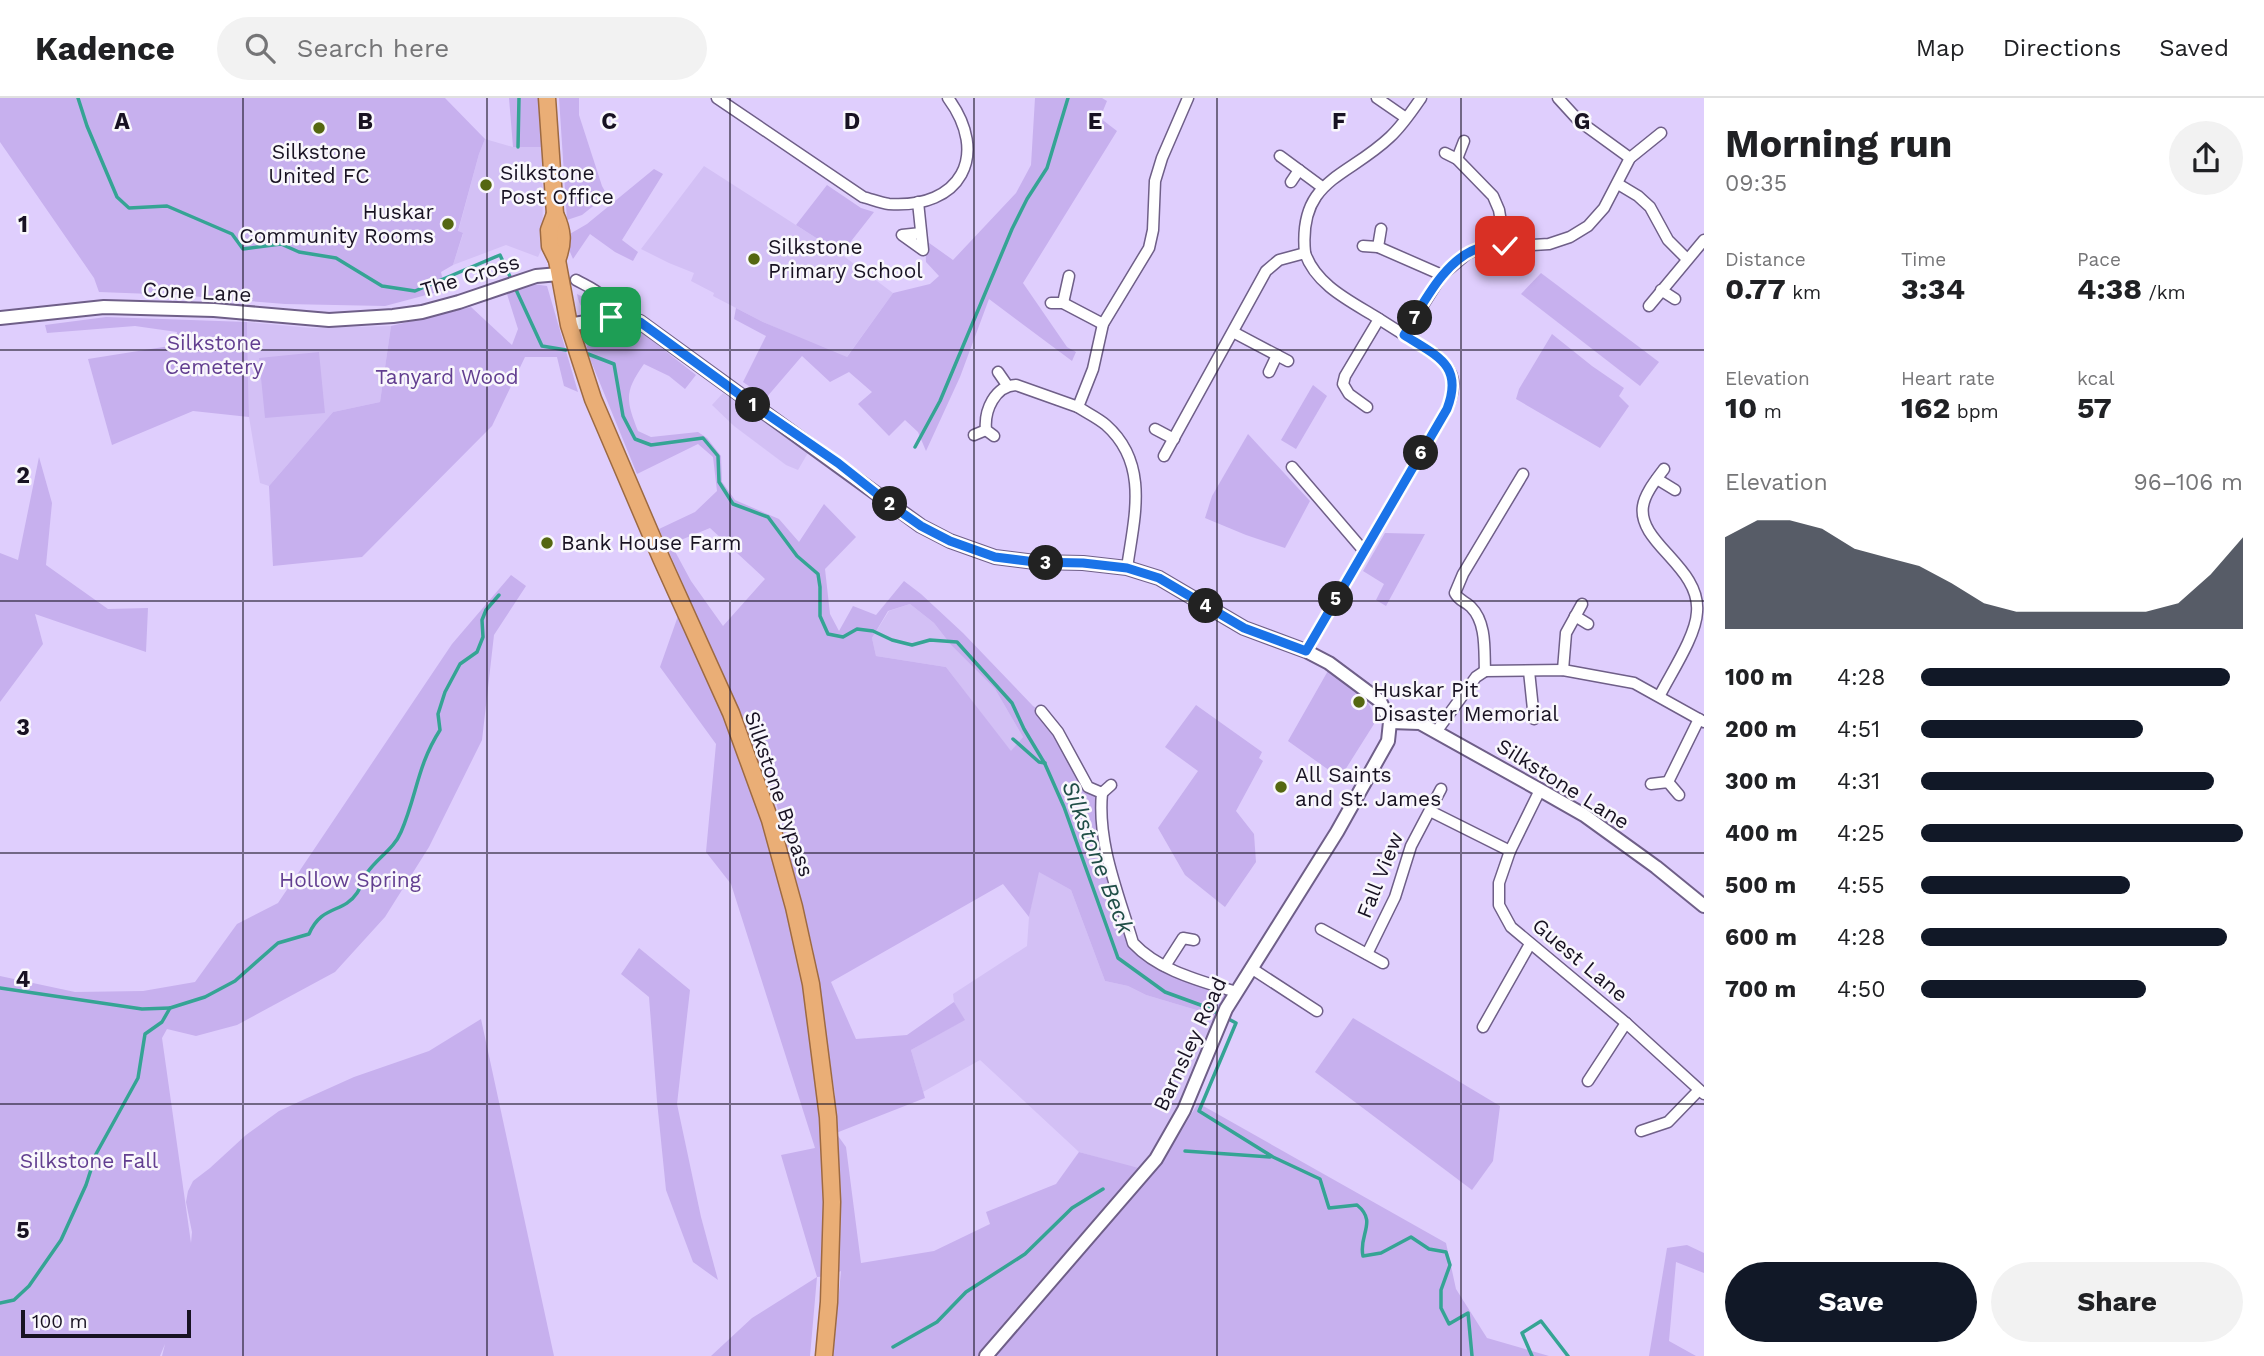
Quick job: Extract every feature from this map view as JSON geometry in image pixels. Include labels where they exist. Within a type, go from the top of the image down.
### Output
[{"type":"highway","points":[[547,98],[555,214],[563,246],[558,267]]},
{"type":"highway","name":"Silkstone Bypass","points":[[558,267],[569,325],[593,398],[731,713],[770,820],[794,907],[811,984],[828,1117],[832,1202],[829,1302],[824,1356]]},
{"type":"street","points":[[717,98],[863,197],[889,204],[918,202],[939,196],[955,185],[964,171],[969,150],[965,131],[948,98]]},
{"type":"street","points":[[1078,407],[1093,369],[1103,324],[1149,248],[1153,230],[1155,181],[1188,98]]},
{"type":"street","points":[[1377,98],[1406,118]]},
{"type":"street","points":[[1306,651],[1447,409],[1453,394],[1452,374],[1448,366],[1436,355],[1336,292],[1308,263],[1305,253],[1303,232],[1311,207],[1322,187],[1390,137],[1421,98]]},
{"type":"street","points":[[1558,98],[1579,121],[1630,158]]},
{"type":"street","points":[[1404,335],[1442,275],[1468,253],[1482,247],[1549,244],[1570,237],[1588,226],[1604,208],[1630,158],[1661,133]]},
{"type":"street","points":[[1457,159],[1464,141]]},
{"type":"street","points":[[1445,153],[1457,159],[1493,197],[1499,209],[1505,246]]},
{"type":"street","points":[[1280,156],[1322,187]]},
{"type":"street","points":[[1291,182],[1300,170]]},
{"type":"street","points":[[1618,184],[1650,207],[1668,240],[1687,259]]},
{"type":"street","points":[[918,202],[921,233]]},
{"type":"street","points":[[1378,247],[1381,229]]},
{"type":"street","points":[[1649,306],[1704,240]]},
{"type":"street","points":[[1363,246],[1378,247],[1442,275]]},
{"type":"street","points":[[1164,456],[1266,271],[1279,260],[1305,253]]},
{"type":"street","name":"The Cross","points":[[393,316],[422,312],[505,287],[558,267]]},
{"type":"street","points":[[1069,276],[1057,303],[1103,324]]},
{"type":"street","points":[[581,285],[606,298],[611,317]]},
{"type":"street","points":[[1661,290],[1675,299]]},
{"type":"street","name":"Cone Lane","points":[[0,317],[104,307],[214,310],[329,320],[393,316]]},
{"type":"street","points":[[569,325],[620,316],[640,322],[838,463],[921,526],[950,541],[995,557],[1127,568],[1159,578],[1244,628],[1306,651],[1348,676],[1380,701],[1390,722]]},
{"type":"street","points":[[1367,407],[1349,394],[1343,384],[1345,376],[1379,319]]},
{"type":"street","points":[[1233,332],[1288,361]]},
{"type":"street","points":[[1269,372],[1278,355]]},
{"type":"street","points":[[998,372],[1007,386]]},
{"type":"street","points":[[974,435],[990,433],[985,420],[993,400],[1000,390],[1016,385],[1078,407],[1104,423],[1112,431],[1133,467],[1137,499],[1127,568]]},
{"type":"street","points":[[1155,429],[1174,439]]},
{"type":"street","points":[[1292,467],[1364,551]]},
{"type":"street","points":[[1660,695],[1695,626],[1700,591],[1643,523],[1642,508],[1645,499],[1664,469]]},
{"type":"street","points":[[1302,479],[1310,470]]},
{"type":"street","points":[[1485,671],[1482,628],[1477,615],[1458,599],[1455,593],[1456,585],[1523,474]]},
{"type":"street","points":[[1657,479],[1675,490]]},
{"type":"street","points":[[1563,670],[1564,640],[1582,604]]},
{"type":"street","points":[[1575,617],[1588,624]]},
{"type":"street","points":[[1436,732],[1476,677],[1485,671],[1513,673],[1563,670],[1634,683],[1702,720],[1668,782]]},
{"type":"street","points":[[1529,671],[1534,719]]},
{"type":"street","points":[[1041,711],[1058,732],[1088,787],[1102,793]]},
{"type":"street","name":"Silkstone Lane","points":[[1390,722],[1420,723],[1584,815],[1704,906]]},
{"type":"street","name":"Barnsley Road","points":[[986,1356],[1156,1159],[1184,1110],[1226,1009],[1337,832],[1388,741],[1390,722]]},
{"type":"street","points":[[1651,783],[1668,782]]},
{"type":"street","points":[[1668,782],[1679,795]]},
{"type":"street","points":[[1111,785],[1102,793],[1100,813],[1109,863],[1133,943],[1165,966],[1236,992]]},
{"type":"street","name":"Fall View","points":[[1367,954],[1395,897],[1411,846],[1441,789]]},
{"type":"street","name":"Guest Lane","points":[[1540,790],[1510,851],[1499,883],[1499,905],[1511,927],[1626,1023],[1702,1092]]},
{"type":"street","points":[[1430,811],[1510,851]]},
{"type":"street","name":"Fall View","points":[[1321,929],[1383,963]]},
{"type":"street","points":[[1165,966],[1179,936],[1194,940]]},
{"type":"street","points":[[1483,1027],[1530,944]]},
{"type":"street","points":[[1251,968],[1317,1011]]},
{"type":"street","points":[[1490,1014],[1502,1021]]},
{"type":"street","points":[[1588,1080],[1626,1023]]},
{"type":"street","points":[[1596,1069],[1605,1076]]},
{"type":"street","points":[[1641,1131],[1668,1122],[1702,1092]]},
{"type":"street","points":[[1656,1126],[1660,1138]]},
{"type":"shaded area","points":[[485,139],[513,147],[542,147],[543,246],[538,257],[506,245],[453,265],[463,234],[458,232]]},
{"type":"shaded area","name":"Silkstone Primary School","points":[[704,166],[841,254],[893,293],[846,358],[763,322],[713,296],[714,293],[691,281],[694,273],[641,249]]},
{"type":"shaded area","points":[[247,322],[311,328],[391,326],[380,402],[333,412],[269,486],[260,483],[249,417]]},
{"type":"shaded area","points":[[723,393],[809,451],[798,470],[786,465],[734,426],[712,405]]},
{"type":"shaded area","points":[[910,604],[934,623],[951,645],[995,689],[1023,737],[1011,752],[946,667],[876,656],[872,638],[889,611]]},
{"type":"shaded area","points":[[1038,871],[1071,890],[1105,981],[1128,986],[1146,995],[1203,1012],[1218,1025],[1198,1077],[1146,1171],[1079,1152],[980,1060],[923,1092],[911,1050],[964,1020],[954,1002],[953,994],[1027,946],[1029,917]]},
{"type":"green space","points":[[0,98],[445,98],[485,139],[458,231],[463,233],[453,265],[441,272],[445,290],[385,306],[285,304],[99,292],[94,278],[0,142]]},
{"type":"green space","points":[[509,98],[540,98],[542,147],[513,147]]},
{"type":"green space","points":[[559,98],[579,98],[579,115],[607,195],[582,215],[567,220]]},
{"type":"green space","points":[[1035,98],[1102,98],[1107,101],[1100,118],[1117,131],[1023,283],[1067,347],[1076,352],[1072,361],[989,299],[960,377],[926,451],[918,432],[905,420],[889,436],[858,404],[872,392],[849,372],[830,382],[802,356],[766,398],[743,382],[766,336],[734,319],[736,308],[847,357],[893,293],[930,284],[939,276],[926,262],[925,240],[953,260],[1016,193],[1031,165]]},
{"type":"green space","points":[[654,169],[663,174],[622,240],[638,252],[633,261],[590,234],[573,259],[568,235],[587,224]]},
{"type":"green space","points":[[827,185],[861,208],[874,212],[841,254],[796,225]]},
{"type":"green space","points":[[1541,273],[1659,362],[1640,386],[1521,294]]},
{"type":"green space","name":"Tanyard Wood","points":[[533,284],[547,286],[578,392],[564,386],[557,357],[525,357],[492,426],[362,557],[273,566],[269,486],[333,412],[380,402],[391,326],[471,307],[512,345],[518,329],[507,294]]},
{"type":"green space","points":[[577,294],[587,294],[600,302],[600,311],[591,313],[584,310]]},
{"type":"green space","name":"Silkstone Cemetery","points":[[106,317],[247,322],[249,417],[193,411],[112,445],[88,359],[176,345],[177,332],[135,326],[47,333],[45,325]]},
{"type":"green space","points":[[622,327],[640,331],[696,375],[685,389],[669,376],[644,364],[633,382],[629,396],[638,431],[651,437],[698,432],[707,438],[721,456],[722,482],[735,500],[779,519],[799,542],[824,504],[856,537],[825,569],[830,614],[839,631],[853,606],[876,615],[904,581],[963,633],[1033,706],[1041,711],[1088,787],[1102,793],[1100,813],[1133,943],[1141,952],[1236,992],[1218,1025],[1203,1012],[1146,995],[1128,986],[1105,981],[1071,890],[1039,872],[1029,917],[1003,884],[831,982],[856,1039],[907,1035],[954,1002],[965,1020],[911,1050],[925,1098],[836,1133],[846,1147],[861,1263],[934,1251],[990,1224],[986,1212],[1056,1184],[1079,1152],[1146,1170],[1158,1169],[1198,1103],[1446,1243],[1456,1289],[1487,1338],[1549,1356],[833,1356],[841,1271],[830,1276],[817,1277],[781,1155],[815,1148],[731,884],[706,852],[716,744],[660,667],[678,616],[683,618],[747,769],[777,858],[804,974],[835,1131],[835,1095],[813,949],[773,790],[659,529],[695,512],[717,491],[713,457],[698,444],[637,474],[586,349],[596,334]],"holes":[[[710,528],[765,579],[723,626],[691,581],[671,544]],[[910,604],[934,623],[951,645],[995,689],[1023,737],[1011,751],[946,667],[876,656],[872,638],[888,611]]]},
{"type":"green space","points":[[1552,334],[1624,388],[1619,396],[1629,406],[1600,448],[1516,399],[1519,389]]},
{"type":"green space","points":[[319,352],[325,413],[265,418],[259,358]]},
{"type":"green space","points":[[1313,385],[1327,396],[1296,449],[1281,440]]},
{"type":"green space","points":[[1248,434],[1310,501],[1285,548],[1205,518],[1212,496]]},
{"type":"green space","points":[[39,457],[52,503],[46,565],[108,609],[148,608],[146,652],[35,614],[43,644],[0,702],[0,553],[18,560]]},
{"type":"green space","points":[[1385,533],[1425,534],[1386,606],[1376,600],[1384,584],[1363,571]]},
{"type":"green space","points":[[511,575],[526,586],[494,635],[482,740],[429,847],[385,917],[335,972],[237,1025],[196,1036],[167,1029],[162,1038],[191,1243],[192,1232],[186,1202],[193,1181],[246,1135],[279,1111],[354,1077],[429,1051],[481,1019],[554,1356],[162,1356],[165,1344],[160,1356],[0,1356],[0,976],[75,992],[143,991],[195,982],[237,924],[278,903],[452,644]]},
{"type":"green space","points":[[1329,669],[1359,692],[1374,715],[1374,724],[1340,778],[1288,741]]},
{"type":"green space","points":[[1196,705],[1262,752],[1259,758],[1263,761],[1236,811],[1254,834],[1256,862],[1225,907],[1185,875],[1158,828],[1198,771],[1165,747]]},
{"type":"green space","points":[[639,948],[690,990],[677,1104],[701,1217],[718,1280],[693,1262],[666,1190],[649,997],[621,974]]},
{"type":"green space","points":[[1353,1018],[1500,1106],[1493,1161],[1472,1190],[1315,1072]]},
{"type":"green space","points":[[1687,1245],[1704,1253],[1704,1273],[1676,1262],[1669,1341],[1696,1356],[1649,1356],[1667,1248]]},
{"type":"green space","points":[[817,1277],[810,1356],[711,1356],[752,1318]]},
{"type":"waterway","name":"Silkstone Beck","points":[[78,98],[117,197],[129,208],[167,206],[232,234],[243,249],[281,244],[299,252],[336,258],[382,286],[415,291],[500,255],[542,346],[566,350]]},
{"type":"waterway","points":[[518,147],[519,98]]},
{"type":"waterway","points":[[915,447],[940,401],[1012,229],[1047,168],[1068,98]]},
{"type":"waterway","name":"Silkstone Beck","points":[[588,354],[614,364],[623,416],[635,439],[651,445],[703,438],[718,456],[719,482],[733,504],[768,517],[797,556],[818,574],[820,616],[828,634],[843,637],[857,629],[873,631],[912,645],[930,640],[957,642],[1012,703],[1045,764],[1064,807],[1118,958],[1165,992],[1206,1007],[1236,1023],[1199,1111],[1273,1157],[1320,1179],[1329,1208],[1357,1205],[1363,1211],[1367,1223],[1363,1256],[1381,1253],[1411,1237],[1429,1249],[1446,1252],[1450,1265],[1441,1290],[1441,1308],[1449,1324],[1468,1313],[1472,1356]]},
{"type":"waterway","points":[[0,1303],[14,1300],[29,1286],[61,1240],[86,1185],[96,1154],[138,1078],[145,1034],[162,1022],[170,1008],[205,997],[235,981],[278,943],[309,934],[314,924],[326,913],[351,900],[371,868],[394,843],[401,832],[426,756],[440,730],[438,714],[445,692],[460,664],[477,652],[483,637],[482,620],[486,610],[499,595]]},
{"type":"waterway","points":[[1013,739],[1039,762],[1045,763]]},
{"type":"waterway","points":[[0,988],[142,1009],[170,1008]]},
{"type":"waterway","points":[[1185,1151],[1270,1157]]},
{"type":"waterway","points":[[893,1347],[937,1322],[966,1292],[1025,1254],[1072,1208],[1103,1189]]},
{"type":"waterway","name":"Silkstone Beck","points":[[1532,1356],[1522,1333],[1541,1321],[1568,1356]]},
{"type":"place","name":"Silkstone United FC","points":[[319,128]]},
{"type":"place","name":"Silkstone Post Office","points":[[486,185]]},
{"type":"place","name":"Huskar Community Rooms","points":[[448,224]]},
{"type":"place","name":"Silkstone Primary School","points":[[754,259]]},
{"type":"place","name":"Bank House Farm","points":[[547,543]]},
{"type":"place","name":"Huskar Pit Disaster Memorial","points":[[1359,702]]},
{"type":"place","name":"All Saints and St. James","points":[[1281,787]]},
{"type":"route","points":[[611,317],[620,316],[640,322],[838,463],[891,505],[921,526],[950,541],[995,557],[1127,568],[1159,578],[1244,628],[1306,651],[1447,409],[1453,394],[1452,374],[1448,366],[1404,335],[1442,275],[1468,253],[1482,247],[1505,246]]},
{"type":"park label","name":"Hollow Spring","points":[[350,880]]},
{"type":"park label","name":"Silkstone Fall","points":[[89,1161]]}]
